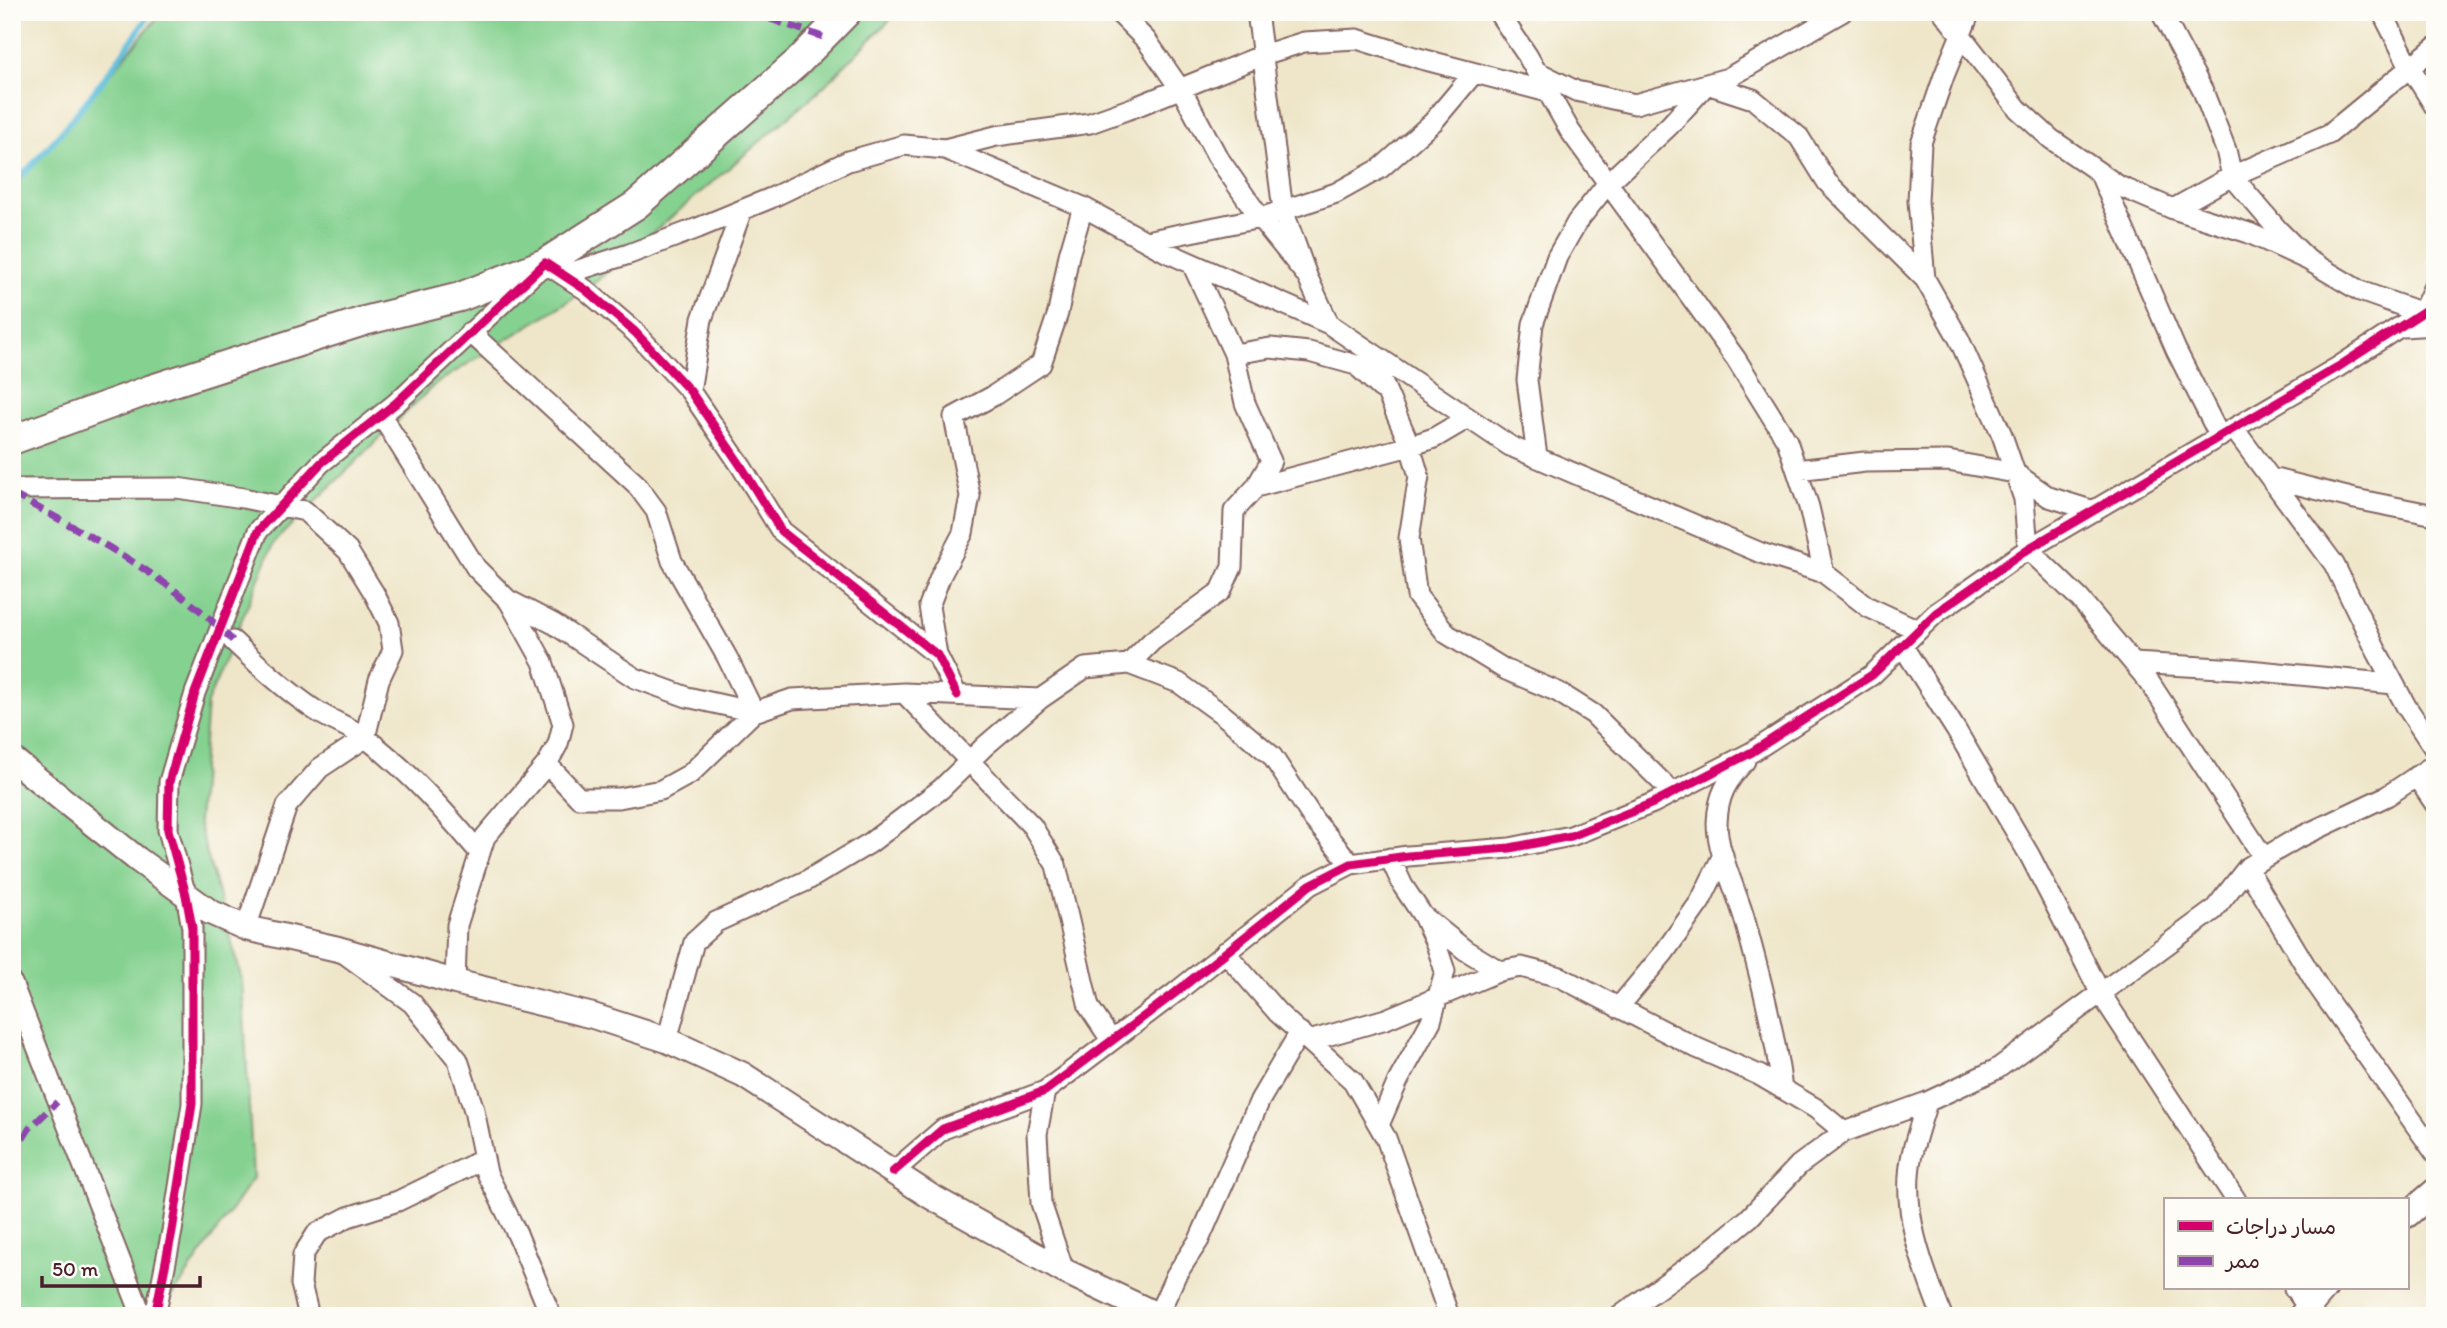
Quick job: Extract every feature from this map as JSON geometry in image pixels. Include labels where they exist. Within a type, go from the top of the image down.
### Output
[{"type":"main road","points":[[12,440],[152,389],[364,320],[460,297],[554,269],[636,205],[799,61],[847,12]]},
{"type":"street","points":[[1118,12],[1147,41],[1180,88],[1217,156],[1260,218],[1307,276]]},
{"type":"street","points":[[1257,12],[1283,209],[1307,276],[1329,324]]},
{"type":"street","points":[[1498,12],[1570,131],[1736,359],[1787,441],[1809,507],[1824,573]]},
{"type":"street","points":[[1536,71],[1576,91],[1635,104],[1728,78],[1842,12]]},
{"type":"street","points":[[1943,12],[2018,109],[2052,139],[2119,186],[2173,209],[2249,233],[2308,260],[2360,291],[2431,314]]},
{"type":"street","points":[[1925,279],[1918,201],[1921,143],[1970,12]]},
{"type":"street","points":[[2161,12],[2203,91],[2226,150],[2232,176],[2278,230],[2308,260]]},
{"type":"street","points":[[2382,12],[2410,67],[2435,107]]},
{"type":"street","points":[[946,149],[996,136],[1090,123],[1263,55],[1304,43],[1357,39],[1548,92]]},
{"type":"street","points":[[2173,209],[2232,176],[2329,134],[2435,47]]},
{"type":"street","points":[[1146,241],[1260,218],[1336,193],[1381,168],[1433,122],[1474,73]]},
{"type":"street","points":[[1537,457],[1527,380],[1534,324],[1558,257],[1577,222],[1608,183],[1669,126],[1707,84]]},
{"type":"street","points":[[1707,84],[1753,99],[1799,137],[1828,182],[1925,279],[1959,339],[2003,435],[2024,499],[2028,549],[2080,599],[2150,683],[2264,858]]},
{"type":"street","points":[[155,1316],[172,1231],[192,1104],[192,928],[168,830],[169,782],[195,693],[258,531],[321,463],[381,415],[470,332],[554,269],[629,254],[742,210],[848,161],[904,145],[946,149],[1083,206],[1192,264],[1329,324],[1510,446],[1761,553],[1824,573],[1868,607],[1918,630]]},
{"type":"street","points":[[2100,173],[2176,350],[2227,433],[2271,478],[2334,564],[2394,684],[2435,750]]},
{"type":"street","points":[[957,695],[936,655],[929,606],[941,575],[963,533],[970,496],[954,417],[993,396],[1041,364],[1058,313],[1069,255],[1083,206]]},
{"type":"street","points":[[690,391],[702,319],[742,210]]},
{"type":"street","points":[[1129,664],[1152,641],[1221,591],[1232,567],[1234,511],[1256,487],[1271,461],[1245,402],[1234,354],[1192,264]]},
{"type":"street","points":[[554,269],[586,290],[635,332],[690,391],[781,531],[936,655]]},
{"type":"street","points":[[2431,314],[2435,284]]},
{"type":"street","points":[[893,1172],[943,1129],[1045,1091],[1310,885],[1351,864],[1510,848],[1571,836],[1673,793],[1752,752],[1871,675],[1936,613],[2028,549],[2402,327],[2431,314]]},
{"type":"street","points":[[470,332],[636,484],[656,510],[673,561],[727,657],[754,712]]},
{"type":"street","points":[[1234,354],[1270,348],[1321,355],[1356,365],[1390,396]]},
{"type":"street","points":[[1369,351],[1390,396],[1419,476],[1409,538],[1417,596],[1447,634],[1506,670],[1558,692],[1593,714],[1673,793]]},
{"type":"street","points":[[381,415],[436,508],[476,568],[509,601],[543,662],[563,724],[558,744],[547,764],[485,837],[457,925],[455,982]]},
{"type":"street","points":[[1256,487],[1410,446],[1434,438],[1468,418]]},
{"type":"street","points":[[1797,470],[1865,462],[1948,461],[2015,473],[2049,496],[2094,511]]},
{"type":"street","points":[[2271,478],[2435,515]]},
{"type":"street","points":[[12,489],[177,488],[305,511],[348,551],[374,593],[389,623],[393,650],[379,680],[365,738],[320,768],[287,806],[246,928]]},
{"type":"street","points":[[509,601],[554,624],[635,678],[687,697],[754,712]]},
{"type":"street","points":[[233,641],[275,681],[365,738],[437,801],[480,853]]},
{"type":"street","points":[[1902,645],[1956,730],[2029,856],[2101,994],[2235,1198]]},
{"type":"street","points":[[2134,663],[2238,669],[2394,684]]},
{"type":"street","points":[[667,1040],[694,943],[716,922],[806,881],[870,842],[941,789],[1040,699],[1085,667],[1129,664],[1179,683],[1222,714],[1272,756],[1314,820],[1351,864]]},
{"type":"street","points":[[904,693],[1032,826],[1056,865],[1089,1007],[1111,1040]]},
{"type":"street","points":[[547,764],[579,798],[619,798],[661,790],[690,774],[754,712],[792,699],[904,693],[1040,699]]},
{"type":"street","points":[[1752,752],[1724,784],[1717,823],[1723,855],[1745,920],[1778,1053],[1782,1089]]},
{"type":"street","points":[[12,759],[209,912],[246,928],[338,949],[455,982],[593,1016],[667,1040],[743,1075],[930,1196],[1064,1271],[1158,1315],[1176,1275],[1199,1240],[1260,1100],[1304,1037],[1386,1019],[1500,971],[1521,967],[1560,977],[1697,1048],[1759,1075],[1815,1108],[1844,1132]]},
{"type":"street","points":[[1620,1316],[1703,1256],[1749,1218],[1799,1165],[1844,1132],[1927,1102],[1997,1069],[2214,910],[2247,867],[2294,840],[2387,796],[2435,764]]},
{"type":"street","points":[[2416,776],[2435,804]]},
{"type":"street","points":[[1618,1008],[1663,954],[1700,902],[1723,855]]},
{"type":"street","points":[[1379,1125],[1398,1081],[1431,1021],[1445,971],[1423,916],[1403,886],[1390,858]]},
{"type":"street","points":[[2247,867],[2317,985],[2435,1153]]},
{"type":"street","points":[[1423,916],[1465,950],[1500,971]]},
{"type":"street","points":[[338,949],[412,1003],[458,1060],[474,1110],[486,1173],[518,1236],[551,1316]]},
{"type":"street","points":[[1225,952],[1278,1013],[1353,1081],[1386,1138],[1449,1316]]},
{"type":"street","points":[[12,983],[142,1316]]},
{"type":"street","points":[[1045,1091],[1037,1134],[1041,1203],[1064,1271]]},
{"type":"street","points":[[1927,1102],[1912,1156],[1909,1210],[1924,1271],[1942,1316]]},
{"type":"street","points":[[309,1316],[301,1284],[303,1255],[317,1233],[348,1217],[398,1200],[484,1159]]},
{"type":"street","points":[[2408,1214],[2435,1191]]},
{"type":"street","points":[[2295,1290],[2307,1313],[2324,1290]]},
{"type":"green space","points":[[162,12],[898,12],[819,91],[586,290],[434,385],[274,542],[207,703],[198,822],[242,980],[253,1178],[165,1307],[167,1316],[12,1316],[12,185],[33,166]]},
{"type":"waterway","points":[[12,186],[86,102],[151,12]]},
{"type":"marked path","points":[[750,12],[823,37]]},
{"type":"marked path","points":[[12,494],[100,542],[157,578],[184,597],[233,641]]},
{"type":"marked path","points":[[12,1156],[29,1129],[57,1102]]},
{"type":"cycle path","points":[[155,1316],[172,1231],[192,1104],[192,928],[168,830],[169,782],[195,693],[258,531],[321,463],[396,403],[545,263],[586,290],[635,332],[690,391],[781,531],[937,655],[957,695]]},
{"type":"cycle path","points":[[893,1172],[943,1129],[1045,1091],[1175,993],[1310,885],[1351,864],[1408,856],[1510,848],[1571,836],[1653,803],[1752,752],[1872,675],[1936,613],[2028,549],[2338,367],[2435,304]]}]
